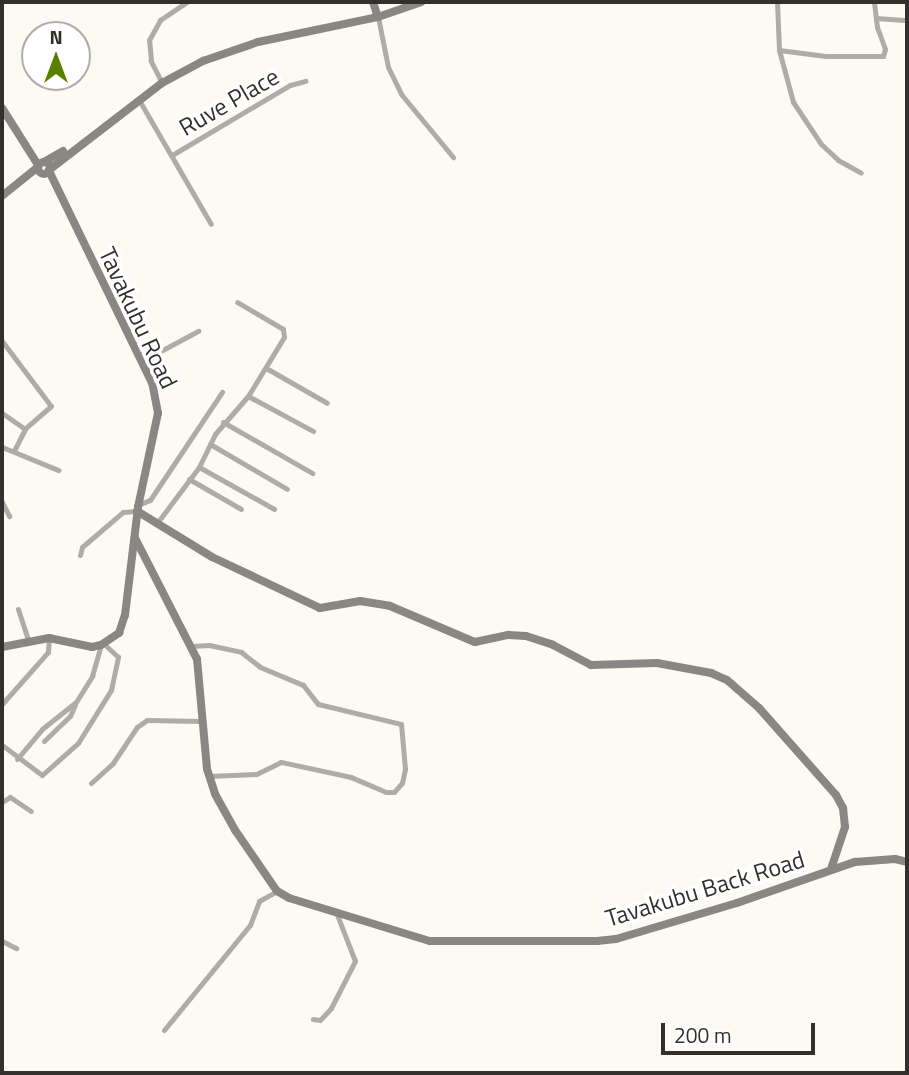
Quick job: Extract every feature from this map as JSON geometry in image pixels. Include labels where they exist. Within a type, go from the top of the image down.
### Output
[{"type":"street","points":[[162,83],[151,61],[149,40],[160,20],[187,2]]},
{"type":"street","points":[[373,2],[388,67],[401,94],[453,157]]},
{"type":"street","points":[[2,196],[162,83],[203,61],[239,47],[378,17],[421,2]]},
{"type":"street","points":[[777,2],[779,50],[785,66],[789,92],[802,117],[838,160],[861,173]]},
{"type":"street","points":[[779,50],[826,56],[883,56],[885,49],[874,2]]},
{"type":"street","points":[[876,18],[907,20]]},
{"type":"street","name":"Ruve Place","points":[[172,155],[290,85],[305,81]]},
{"type":"street","points":[[139,100],[211,224]]},
{"type":"street","name":"Tavakubu Road","points":[[2,108],[43,168],[61,200],[142,361],[152,383],[158,413],[138,508],[125,615],[119,633],[103,645]]},
{"type":"street","points":[[157,523],[199,467],[223,422],[248,396],[285,332],[237,302]]},
{"type":"street","points":[[142,361],[198,331]]},
{"type":"street","points":[[2,341],[51,406],[25,429],[14,451]]},
{"type":"street","points":[[266,368],[327,403]]},
{"type":"street","points":[[80,555],[82,547],[123,512],[138,508],[150,500],[222,392]]},
{"type":"street","points":[[248,396],[313,431]]},
{"type":"street","points":[[2,413],[25,429]]},
{"type":"street","points":[[223,422],[312,473]]},
{"type":"street","points":[[210,444],[287,489]]},
{"type":"street","points":[[2,447],[58,470]]},
{"type":"street","points":[[199,467],[274,509]]},
{"type":"street","points":[[189,480],[241,509]]},
{"type":"street","points":[[2,502],[9,516]]},
{"type":"street","points":[[138,508],[212,558],[320,608],[360,601],[390,606],[475,642],[508,635],[526,636],[553,645],[591,665],[657,663],[710,673],[727,680],[759,708],[836,795],[843,808],[845,827],[831,869]]},
{"type":"street","points":[[135,538],[192,646],[199,672],[209,776],[235,830],[277,891],[259,901],[250,925],[164,1030]]},
{"type":"street","points":[[18,609],[28,640]]},
{"type":"street","points":[[2,704],[48,652],[49,638]]},
{"type":"street","points":[[2,647],[49,638],[92,647],[103,645],[118,657],[111,690],[78,743],[43,775],[17,759],[2,745]]},
{"type":"street","points":[[44,741],[70,716],[92,676],[103,645]]},
{"type":"street","points":[[192,646],[218,646],[244,653],[260,667],[303,684],[317,704],[401,724],[405,769],[402,783],[394,792],[386,792],[351,777],[281,762],[256,774],[209,776]]},
{"type":"street","points":[[17,759],[43,729],[76,702]]},
{"type":"street","points":[[90,783],[113,763],[137,727],[147,720],[202,721]]},
{"type":"street","points":[[2,802],[10,797],[31,811]]},
{"type":"street","name":"Tavakubu Back Road","points":[[277,891],[430,941],[597,941],[616,939],[737,902],[855,862],[895,859],[907,862]]},
{"type":"street","points":[[313,1019],[320,1020],[331,1008],[355,961],[336,912]]},
{"type":"street","points":[[2,941],[16,948]]}]
